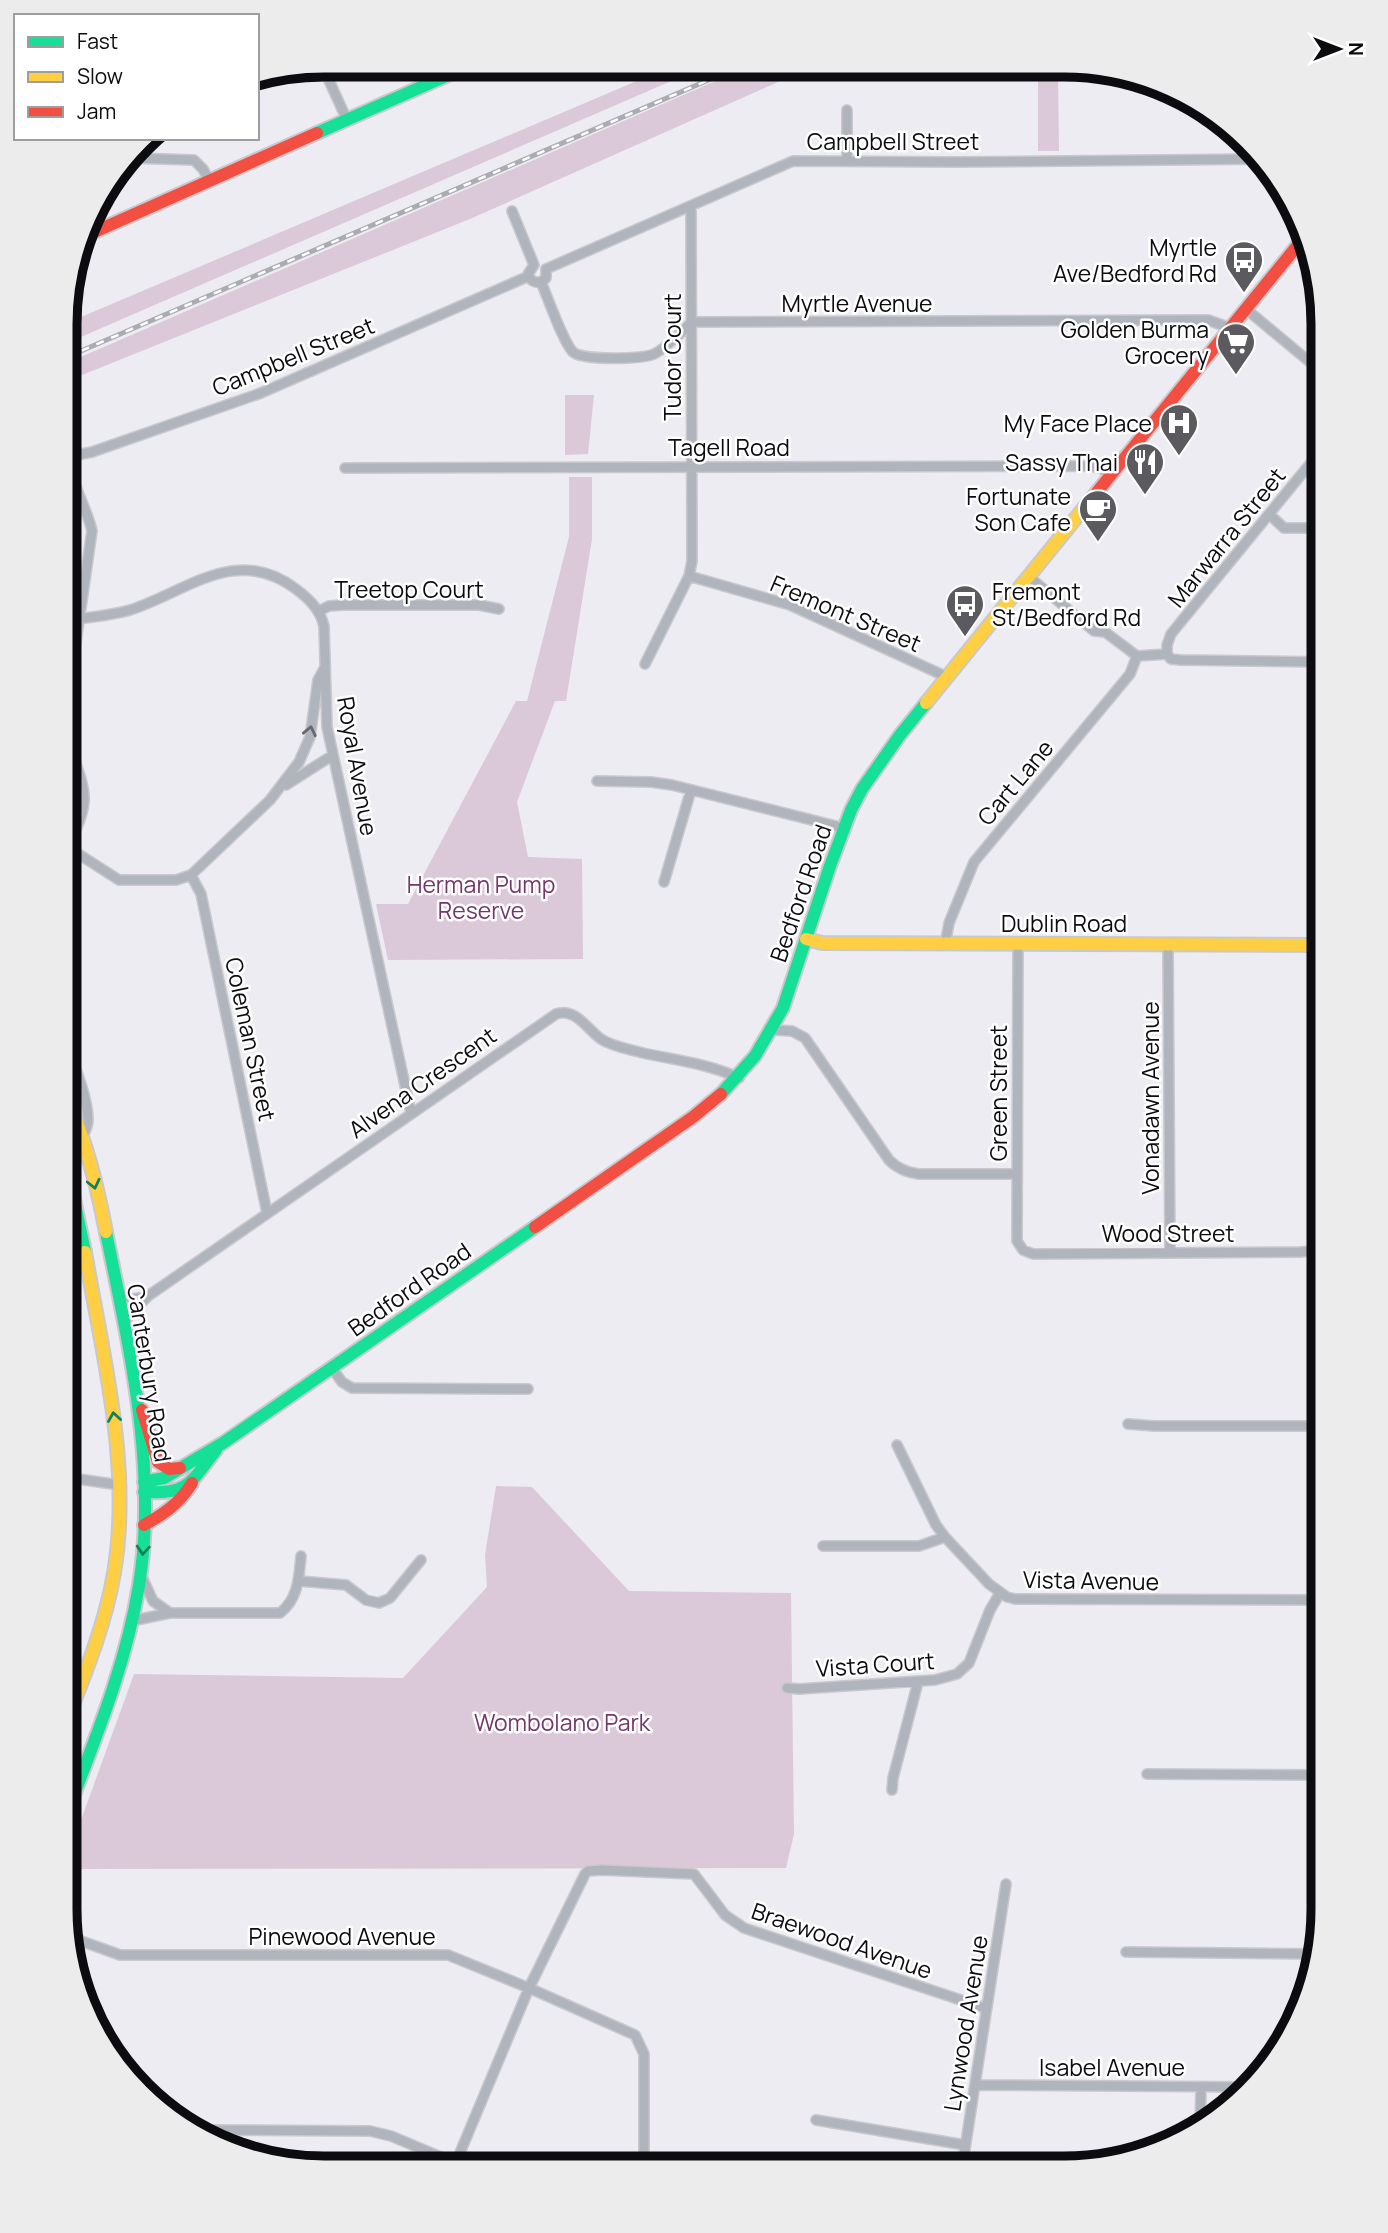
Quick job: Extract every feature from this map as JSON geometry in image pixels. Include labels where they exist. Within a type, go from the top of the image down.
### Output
[{"type":"main road","points":[[95,232],[442,78]]},
{"type":"main road","name":"Bedford Road","points":[[144,1487],[223,1443],[692,1117],[739,1078],[772,1030],[783,1008],[844,828],[870,778],[900,734],[1298,245]]},
{"type":"main road","name":"Dublin Road","points":[[806,939],[822,943],[1311,945]]},
{"type":"main road","name":"Canterbury Road","points":[[77,1123],[96,1193],[123,1322],[143,1439],[144,1487],[140,1574],[131,1621],[109,1699],[77,1786]]},
{"type":"main road","name":"Canterbury Road","points":[[77,1215],[115,1421],[119,1485],[114,1571],[102,1623],[77,1693]]},
{"type":"main road","points":[[134,1382],[158,1462],[169,1469],[180,1468]]},
{"type":"main road","name":"Bedford Road","points":[[144,1525],[177,1506],[209,1458],[223,1443]]},
{"type":"main road","points":[[119,1485],[144,1487],[165,1494],[192,1483]]},
{"type":"street","points":[[328,78],[347,120]]},
{"type":"street","points":[[847,110],[847,161]]},
{"type":"street","points":[[140,158],[194,160],[200,164],[209,180]]},
{"type":"street","name":"Campbell Street","points":[[547,269],[793,160],[1248,159]]},
{"type":"street","name":"Tudor Court","points":[[645,664],[689,576],[692,561],[691,207]]},
{"type":"street","points":[[512,211],[534,265]]},
{"type":"street","points":[[534,265],[542,265],[547,269],[546,278],[541,282],[532,281],[529,276],[530,268],[534,265]]},
{"type":"street","name":"Campbell Street","points":[[77,453],[92,452],[261,393],[529,276]]},
{"type":"street","points":[[541,282],[569,346],[582,356],[651,355],[685,331],[691,322]]},
{"type":"street","points":[[1246,309],[1311,363]]},
{"type":"street","name":"Myrtle Avenue","points":[[691,322],[1208,320],[1230,328]]},
{"type":"street","name":"Marwarra Street","points":[[1167,654],[1171,634],[1311,463]]},
{"type":"street","name":"Tagell Road","points":[[345,468],[1090,466],[1111,474]]},
{"type":"street","points":[[77,487],[89,515],[92,531],[77,639]]},
{"type":"street","points":[[1270,515],[1284,528],[1311,528]]},
{"type":"street","points":[[77,619],[130,610],[200,580],[242,569],[261,571],[285,581],[319,611]]},
{"type":"street","name":"Fremont Street","points":[[689,576],[790,605],[947,677]]},
{"type":"street","points":[[1028,576],[1094,631],[1105,632],[1137,656],[1167,654],[1171,659],[1180,660],[1311,662]]},
{"type":"street","name":"Treetop Court","points":[[319,611],[337,605],[479,605],[499,609]]},
{"type":"street","name":"Royal Avenue","points":[[319,611],[324,626],[326,709],[333,755],[411,1113]]},
{"type":"street","name":"Cart Lane","points":[[945,944],[949,923],[974,862],[1130,674],[1137,656]]},
{"type":"street","points":[[279,790],[299,762],[310,737],[318,680],[325,666]]},
{"type":"street","points":[[77,853],[119,880],[176,880],[191,875],[279,790],[333,755]]},
{"type":"street","points":[[77,771],[83,788],[84,803],[77,826]]},
{"type":"street","points":[[597,782],[651,782],[844,828]]},
{"type":"street","points":[[664,882],[691,790]]},
{"type":"street","name":"Coleman Street","points":[[191,875],[201,894],[267,1213]]},
{"type":"street","name":"Green Street","points":[[1017,1241],[1018,944]]},
{"type":"street","name":"Vonadawn Avenue","points":[[1168,944],[1170,1252]]},
{"type":"street","name":"Alvena Crescent","points":[[123,1322],[148,1296],[546,1020],[563,1012],[573,1015],[602,1040],[620,1047],[718,1070],[739,1078]]},
{"type":"street","points":[[772,1030],[792,1031],[805,1038],[896,1167],[905,1172],[919,1174],[1017,1174]]},
{"type":"street","points":[[77,1075],[88,1122],[82,1140]]},
{"type":"street","name":"Wood Street","points":[[1017,1241],[1023,1251],[1033,1254],[1310,1251]]},
{"type":"street","points":[[117,1291],[132,1299],[148,1296]]},
{"type":"street","points":[[332,1368],[342,1382],[352,1388],[528,1389]]},
{"type":"street","points":[[1128,1424],[1310,1426]]},
{"type":"street","name":"Vista Avenue","points":[[897,1445],[936,1525],[945,1537],[989,1584],[1000,1593],[1015,1599],[1310,1600]]},
{"type":"street","points":[[77,1479],[119,1485]]},
{"type":"street","points":[[822,1546],[919,1546],[945,1537]]},
{"type":"street","points":[[131,1621],[170,1613],[280,1613],[292,1600],[299,1581],[301,1556]]},
{"type":"street","points":[[299,1581],[346,1585],[366,1600],[379,1602],[390,1598],[421,1560]]},
{"type":"street","points":[[140,1574],[153,1601],[170,1613]]},
{"type":"street","name":"Vista Court","points":[[786,1688],[918,1682],[946,1678],[963,1669],[974,1654],[990,1611],[1000,1593]]},
{"type":"street","points":[[77,1672],[85,1672]]},
{"type":"street","points":[[892,1790],[918,1682]]},
{"type":"street","points":[[1147,1774],[1310,1775]]},
{"type":"street","name":"Braewood Avenue","points":[[529,1988],[588,1871],[689,1872],[698,1877],[725,1915],[744,1928],[985,2008]]},
{"type":"street","name":"Lynwood Avenue","points":[[964,2156],[1006,1884]]},
{"type":"street","name":"Pinewood Avenue","points":[[79,1940],[120,1955],[448,1955],[635,2035],[644,2054],[644,2156]]},
{"type":"street","points":[[1126,1952],[1307,1954]]},
{"type":"street","points":[[459,2156],[529,1988]]},
{"type":"street","name":"Isabel Avenue","points":[[975,2085],[1236,2087]]},
{"type":"street","points":[[1200,2114],[1201,2087]]},
{"type":"street","points":[[816,2120],[965,2145]]},
{"type":"street","points":[[213,2130],[370,2131],[391,2136],[435,2156]]},
{"type":"green space","points":[[724,77],[788,77],[470,219],[77,377],[77,359]]},
{"type":"green space","points":[[1038,77],[1058,77],[1059,151],[1038,151]]},
{"type":"green space","points":[[645,78],[679,78],[77,339],[77,319]]},
{"type":"green space","points":[[565,395],[594,395],[588,454],[565,455]]},
{"type":"green space","name":"Herman Pump Reserve","points":[[569,477],[592,477],[592,539],[566,701],[555,701],[517,802],[528,857],[582,859],[583,959],[388,960],[376,904],[408,904],[516,701],[527,701],[569,537]]},
{"type":"green space","name":"Wombolano Park","points":[[496,1486],[532,1487],[629,1591],[791,1593],[794,1834],[786,1868],[77,1869],[77,1831],[134,1674],[403,1678],[487,1587],[485,1555]]},
{"type":"railway","points":[[77,353],[714,77]]},
{"type":"traffic: fast","points":[[317,133],[442,78]]},
{"type":"traffic: fast","points":[[721,1094],[755,1056],[783,1008],[830,866],[862,789],[926,703]]},
{"type":"traffic: fast","points":[[77,1214],[85,1252]]},
{"type":"traffic: fast","points":[[144,1482],[164,1478],[223,1443],[535,1227]]},
{"type":"traffic: fast","points":[[77,1786],[126,1645],[139,1585],[144,1541],[143,1452],[138,1408],[132,1363],[106,1232]]},
{"type":"traffic: fast","points":[[144,1492],[171,1491],[188,1484],[216,1450]]},
{"type":"traffic: slow","points":[[926,703],[1097,492]]},
{"type":"traffic: slow","points":[[806,939],[822,943],[1311,945]]},
{"type":"traffic: slow","points":[[77,1124],[90,1163],[106,1232]]},
{"type":"traffic: slow","points":[[77,1693],[105,1612],[114,1573],[120,1493],[113,1412],[85,1252]]},
{"type":"traffic: jam","points":[[95,232],[317,133]]},
{"type":"traffic: jam","points":[[1097,492],[1298,245]]},
{"type":"traffic: jam","points":[[535,1227],[693,1117],[721,1094]]},
{"type":"traffic: jam","points":[[142,1410],[158,1462],[169,1469],[180,1468]]},
{"type":"traffic: jam","points":[[144,1525],[171,1507],[192,1483]]},
{"type":"place","name":"Myrtle Ave/Bedford Rd","points":[[1244,294]]},
{"type":"place","name":"Golden Burma Grocery","points":[[1236,376]]},
{"type":"place","name":"My Face Place","points":[[1179,457]]},
{"type":"place","name":"Sassy Thai","points":[[1145,496]]},
{"type":"place","name":"Fortunate Son Cafe","points":[[1098,543]]},
{"type":"place","name":"Fremont St/Bedford Rd","points":[[965,638]]}]
